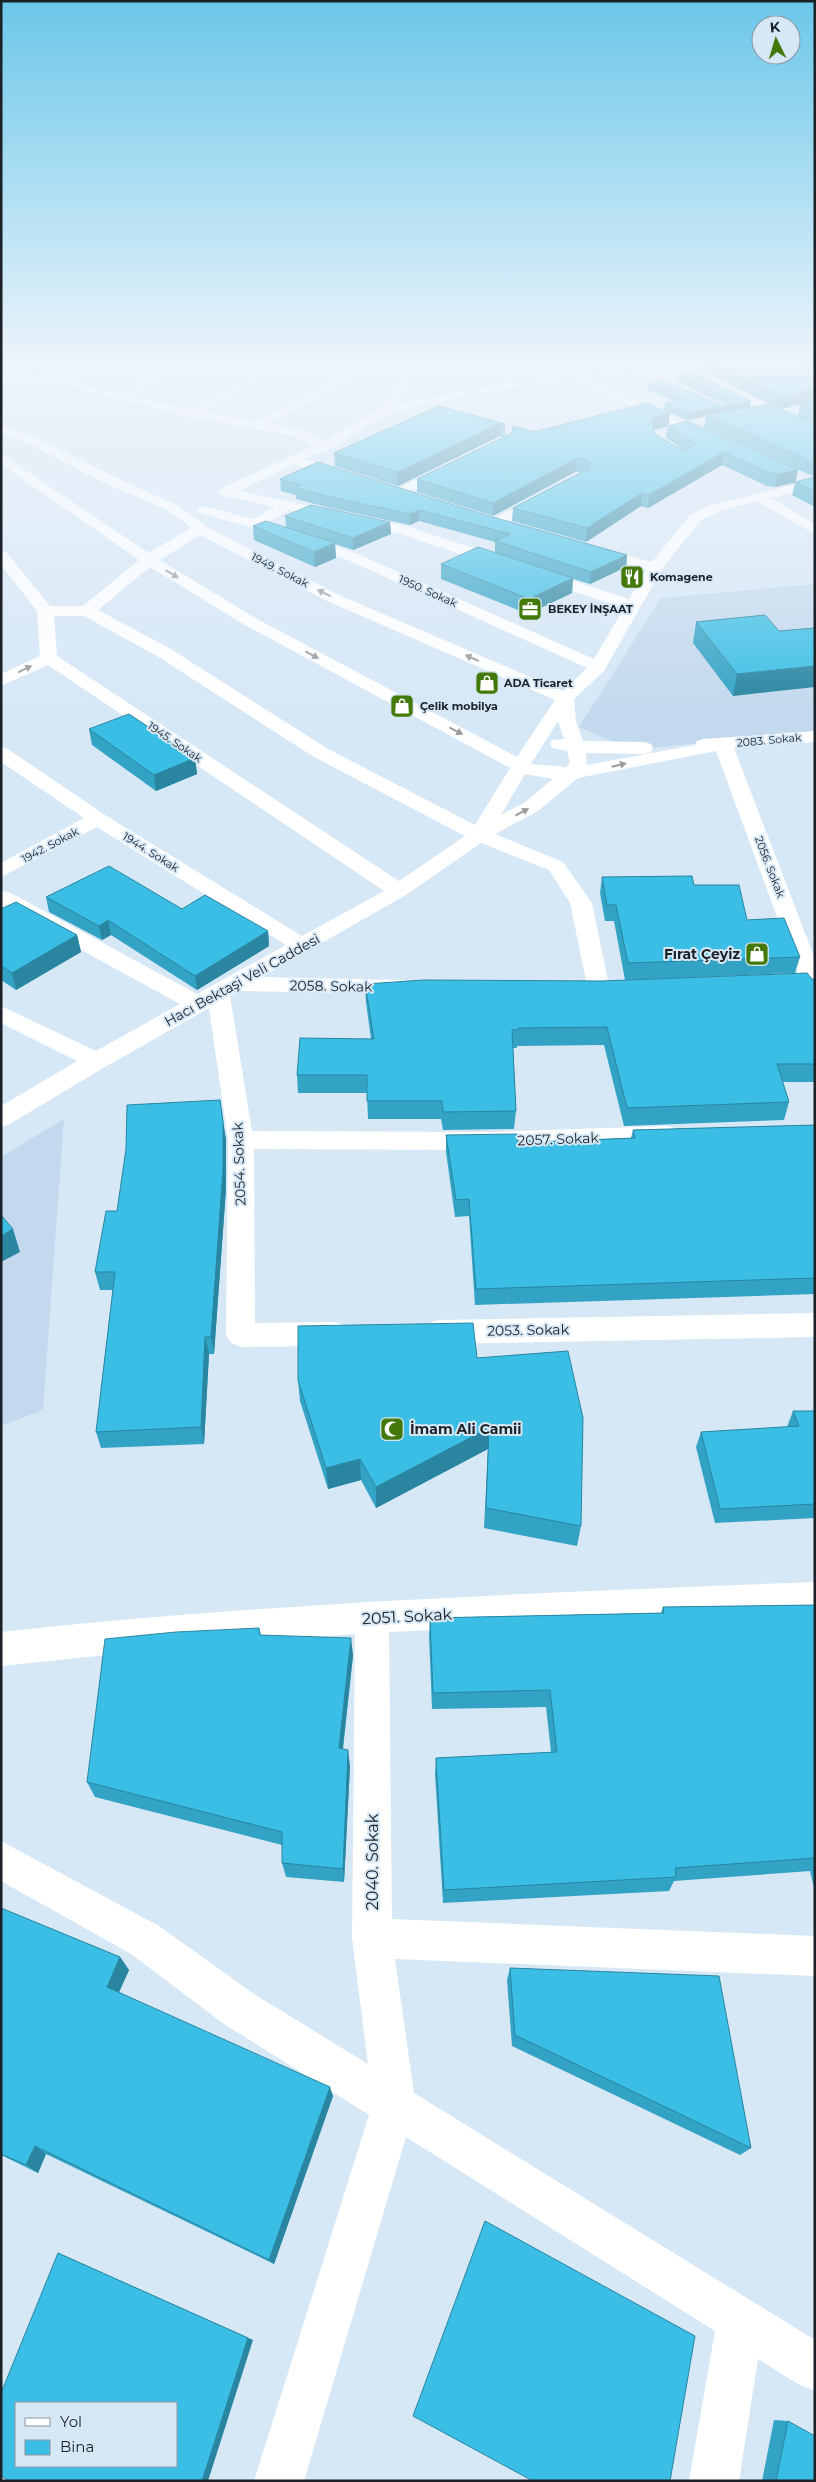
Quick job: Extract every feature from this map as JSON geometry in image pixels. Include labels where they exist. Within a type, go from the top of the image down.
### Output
[{"type":"street","points":[[23,481],[251,622],[526,769],[548,774],[572,774],[651,758],[696,752],[723,744]]},
{"type":"street","name":"1949. Sokak","points":[[113,481],[333,598],[565,698]]},
{"type":"street","points":[[87,611],[196,524],[204,510],[225,492],[248,481]]},
{"type":"street","points":[[399,493],[424,481]]},
{"type":"street","name":"Hacı Bektaşi Veli Caddesi","points":[[478,835],[532,747],[565,698],[598,667],[655,568],[695,518],[715,508],[758,496],[815,484]]},
{"type":"street","points":[[382,487],[418,499]]},
{"type":"street","points":[[513,528],[489,522],[555,491]]},
{"type":"street","points":[[225,492],[289,504],[404,530],[634,606]]},
{"type":"street","points":[[758,496],[815,530]]},
{"type":"street","points":[[255,524],[289,504]]},
{"type":"street","name":"1950. Sokak","points":[[204,510],[255,524],[353,557],[598,667]]},
{"type":"street","points":[[387,539],[404,530]]},
{"type":"street","points":[[579,547],[655,568]]},
{"type":"street","points":[[353,557],[370,548]]},
{"type":"street","points":[[1,555],[45,611],[49,658],[1,681]]},
{"type":"street","points":[[45,611],[87,611],[163,652],[321,753],[478,835],[556,866],[581,902],[599,989]]},
{"type":"street","name":"1945. Sokak","points":[[49,658],[399,891]]},
{"type":"street","points":[[565,698],[567,722],[576,746],[579,763],[572,774]]},
{"type":"street","name":"2083. Sokak","points":[[723,744],[815,736]]},
{"type":"street","points":[[532,747],[554,744],[637,748],[723,744]]},
{"type":"street","name":"2056. Sokak","points":[[723,744],[809,983]]},
{"type":"street","name":"1944. Sokak","points":[[1,753],[98,819],[303,946]]},
{"type":"street","name":"Hacı Bektaşi Veli Caddesi","points":[[1,1118],[96,1061],[399,891],[478,835],[531,807],[572,774]]},
{"type":"street","name":"1942. Sokak","points":[[1,871],[98,819]]},
{"type":"street","points":[[1,897],[218,994]]},
{"type":"street","name":"2058. Sokak","points":[[218,994],[423,987]]},
{"type":"street","name":"2054. Sokak","points":[[218,994],[241,1140],[241,1335],[360,1333]]},
{"type":"street","points":[[1,1013],[96,1061]]},
{"type":"street","name":"2057. Sokak","points":[[241,1140],[488,1141],[696,1134]]},
{"type":"street","name":"2053. Sokak","points":[[409,1332],[815,1324]]},
{"type":"street","name":"2051. Sokak","points":[[1,1650],[112,1635],[372,1618],[815,1598]]},
{"type":"street","name":"2040. Sokak","points":[[372,1618],[372,1938],[394,2104]]},
{"type":"street","points":[[1,1860],[146,1940],[239,2009],[815,2367]]},
{"type":"street","points":[[372,1938],[815,1956]]},
{"type":"street","points":[[279,2481],[394,2104]]},
{"type":"street","points":[[714,2481],[740,2320]]},
{"type":"shaded area","points":[[815,584],[815,731],[632,750],[579,727],[661,598]]},
{"type":"shaded area","points":[[64,1119],[43,1410],[1,1426],[1,1157]]},
{"type":"building","points":[[286,481],[378,481],[489,516],[627,555],[591,572],[495,541],[510,534],[419,510],[410,514],[296,488],[301,485]]},
{"type":"building","points":[[423,481],[535,481],[493,503]]},
{"type":"building","points":[[565,481],[674,481],[649,495],[642,493],[587,528],[513,508]]},
{"type":"building","points":[[815,481],[815,492],[795,482]]},
{"type":"building","points":[[311,505],[390,522],[353,538],[285,516]]},
{"type":"building","points":[[266,521],[335,543],[314,552],[253,526]]},
{"type":"building","points":[[478,547],[573,578],[529,599],[441,564]]},
{"type":"building","points":[[765,615],[779,631],[815,628],[815,666],[737,674],[696,622]]},
{"type":"building","points":[[129,714],[195,758],[154,775],[89,729]]},
{"type":"building","points":[[109,866],[182,909],[205,895],[268,931],[195,976],[108,920],[99,926],[46,897]]},
{"type":"building","points":[[692,876],[694,885],[739,885],[747,920],[784,918],[800,957],[628,963],[616,905],[607,905],[602,877]]},
{"type":"building","points":[[16,902],[77,935],[12,973],[1,966],[1,909]]},
{"type":"building","points":[[807,973],[815,980],[815,1064],[777,1064],[789,1102],[627,1108],[607,1027],[518,1028],[518,1030],[512,1030],[516,1111],[443,1112],[442,1101],[367,1101],[367,1075],[297,1075],[300,1038],[374,1039],[365,984],[424,980],[602,981]]},
{"type":"building","points":[[220,1100],[223,1122],[223,1171],[211,1337],[205,1337],[201,1427],[96,1432],[115,1272],[95,1272],[106,1211],[117,1211],[126,1149],[127,1105]]},
{"type":"building","points":[[815,1125],[815,1278],[476,1289],[469,1199],[456,1200],[446,1135],[517,1134],[517,1141],[530,1140],[531,1142],[635,1138],[633,1130]]},
{"type":"building","points":[[1,1215],[13,1229],[1,1236]]},
{"type":"building","points":[[473,1323],[477,1358],[568,1351],[583,1418],[581,1526],[486,1508],[489,1428],[376,1487],[360,1459],[326,1468],[298,1380],[298,1326]]},
{"type":"building","points":[[793,1411],[815,1411],[815,1504],[720,1509],[701,1432],[799,1426]]},
{"type":"building","points":[[815,1605],[815,1858],[675,1868],[676,1877],[444,1890],[436,1758],[557,1752],[550,1690],[433,1693],[430,1618],[664,1613],[663,1607]]},
{"type":"building","points":[[259,1628],[260,1635],[351,1638],[339,1748],[348,1750],[343,1869],[282,1863],[282,1832],[87,1782],[105,1639],[176,1632]]},
{"type":"building","points":[[1,1908],[120,1957],[107,1987],[330,2087],[269,2260],[35,2146],[26,2165],[1,2154]]},
{"type":"building","points":[[510,1968],[719,1976],[751,2148],[515,2035]]},
{"type":"building","points":[[485,2221],[695,2336],[670,2481],[533,2481],[413,2416]]},
{"type":"building","points":[[58,2253],[248,2338],[202,2481],[10,2481],[1,2476],[1,2393]]},
{"type":"building","points":[[788,2421],[815,2436],[815,2481],[776,2481]]},
{"type":"place","name":"Komagene","points":[[632,577]]},
{"type":"place","name":"BEKEY İNŞAAT","points":[[530,609]]},
{"type":"place","name":"ADA Ticaret","points":[[487,683]]},
{"type":"place","name":"Çelik mobilya","points":[[402,706]]},
{"type":"place","name":"Fırat Çeyiz","points":[[757,954]]},
{"type":"place","name":"İmam Ali Camii","points":[[392,1429]]}]
